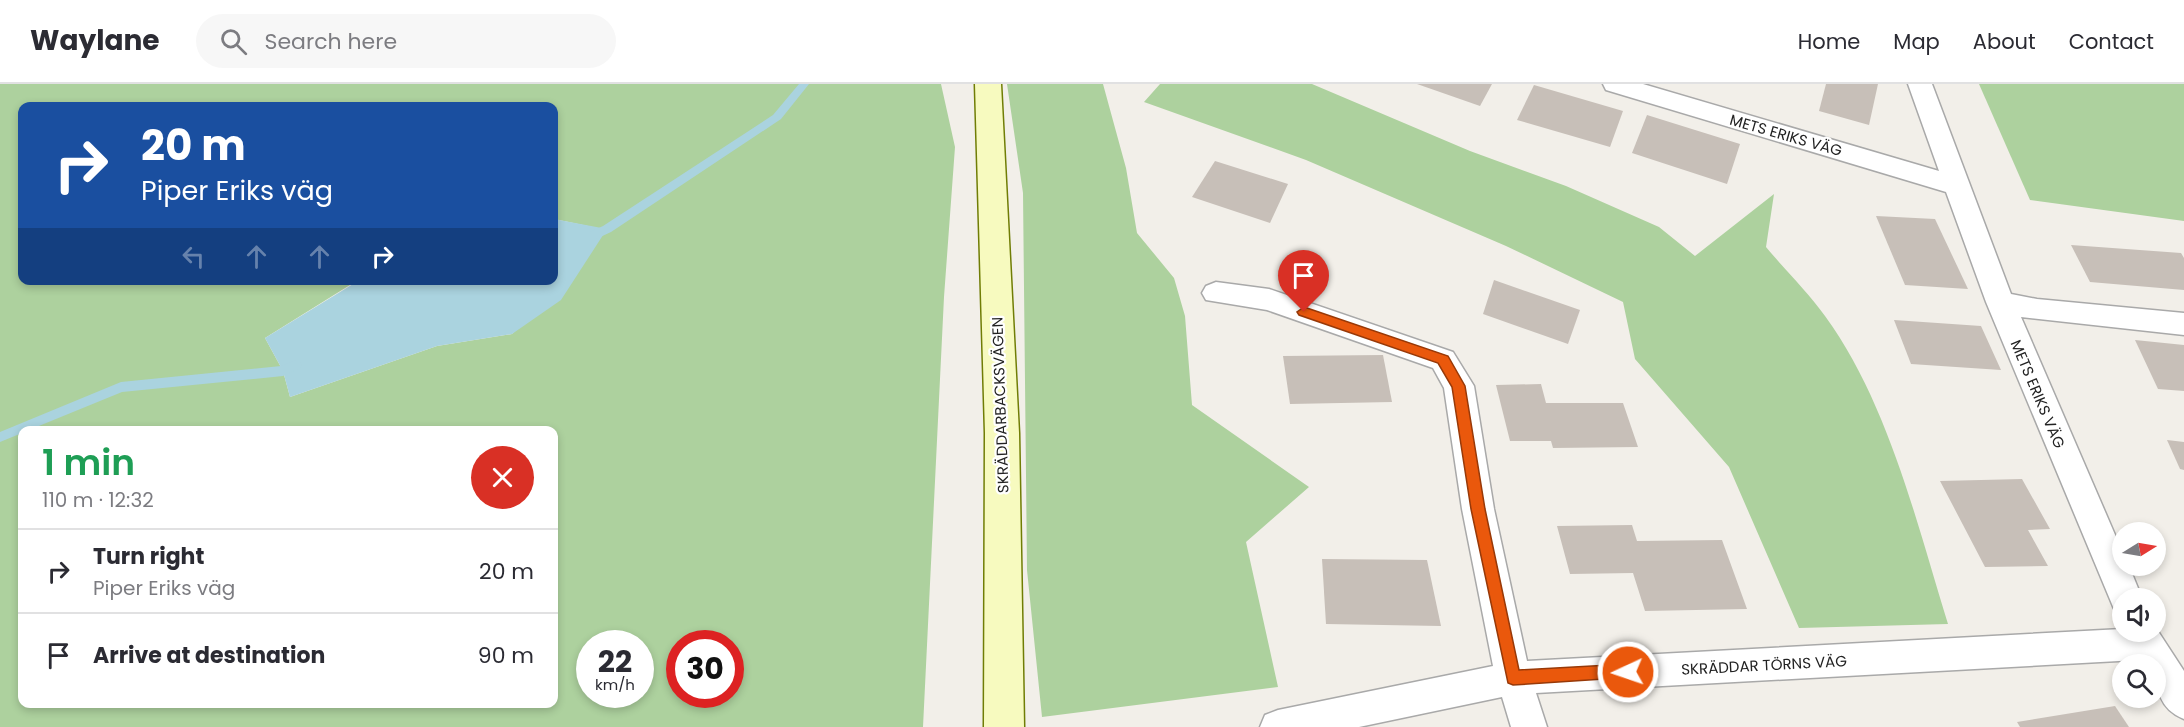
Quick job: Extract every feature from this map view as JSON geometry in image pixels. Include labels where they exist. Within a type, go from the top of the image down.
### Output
[{"type":"street","name":"SKRÄDDARBACKSVÄGEN","points":[[988,84],[1002,433],[1004,727]]},
{"type":"street","name":"METS ERIKS VÄG","points":[[1615,84],[1958,186]]},
{"type":"street","name":"METS ERIKS VÄG","points":[[1920,84],[2000,302],[2122,588]]},
{"type":"street","points":[[1216,294],[1269,300],[1443,360],[1459,386],[1478,509],[1513,678],[1529,727]]},
{"type":"street","points":[[2000,302],[2037,310],[2184,324]]},
{"type":"street","name":"SKRÄDDAR TÖRNS VÄG","points":[[1278,727],[1513,678],[2112,640]]},
{"type":"street","points":[[2146,642],[2184,702]]},
{"type":"green space","points":[[0,84],[941,84],[955,147],[944,297],[923,727],[0,727]]},
{"type":"green space","points":[[1007,84],[1103,84],[1126,168],[1137,233],[1174,278],[1185,316],[1192,405],[1309,487],[1246,542],[1278,687],[1042,717],[1027,570],[1023,193]]},
{"type":"green space","points":[[1160,84],[1312,84],[1470,151],[1566,186],[1659,227],[1695,256],[1774,194],[1766,247],[1825,316],[1866,386],[1912,505],[1948,624],[1799,628],[1729,467],[1635,359],[1623,302],[1506,246],[1306,160],[1144,102]]},
{"type":"green space","points":[[1979,84],[2184,84],[2184,221],[2030,200]]},
{"type":"water","points":[[558,220],[607,229],[561,300],[512,334],[437,346],[290,397],[283,371],[265,338],[351,285],[558,285]]},
{"type":"building","points":[[1417,84],[1492,84],[1480,106]]},
{"type":"building","points":[[1826,84],[1878,84],[1869,125],[1819,111]]},
{"type":"building","points":[[1534,85],[1623,111],[1610,147],[1517,120]]},
{"type":"building","points":[[1647,115],[1740,144],[1727,184],[1632,153]]},
{"type":"building","points":[[1215,161],[1288,184],[1270,223],[1192,197]]},
{"type":"building","points":[[1876,216],[1935,219],[1968,289],[1905,285]]},
{"type":"building","points":[[2071,245],[2181,253],[2184,258],[2184,290],[2090,282]]},
{"type":"building","points":[[1494,280],[1580,310],[1568,344],[1483,314]]},
{"type":"building","points":[[1894,320],[1981,326],[2001,370],[1911,364]]},
{"type":"building","points":[[2135,340],[2184,345],[2184,391],[2158,389]]},
{"type":"building","points":[[1383,355],[1392,402],[1290,404],[1283,356]]},
{"type":"building","points":[[1541,384],[1546,403],[1623,403],[1638,447],[1553,448],[1551,441],[1510,441],[1496,385]]},
{"type":"building","points":[[2167,440],[2184,442],[2184,470],[2180,469]]},
{"type":"building","points":[[2022,479],[2050,529],[2028,530],[2048,566],[1985,567],[1940,481]]},
{"type":"building","points":[[1632,525],[1637,541],[1722,540],[1747,609],[1645,611],[1633,573],[1570,574],[1557,526]]},
{"type":"building","points":[[1322,559],[1427,560],[1441,626],[1326,624]]},
{"type":"building","points":[[2112,706],[2116,708],[2129,727],[2020,727],[2017,722]]},
{"type":"waterway","points":[[592,236],[607,229],[777,117],[804,84]]},
{"type":"waterway","points":[[27,426],[121,387],[283,371],[296,365]]},
{"type":"waterway","points":[[0,437],[18,430]]},
{"type":"route","points":[[1304,312],[1443,360],[1459,386],[1478,509],[1513,678],[1628,672]]}]
